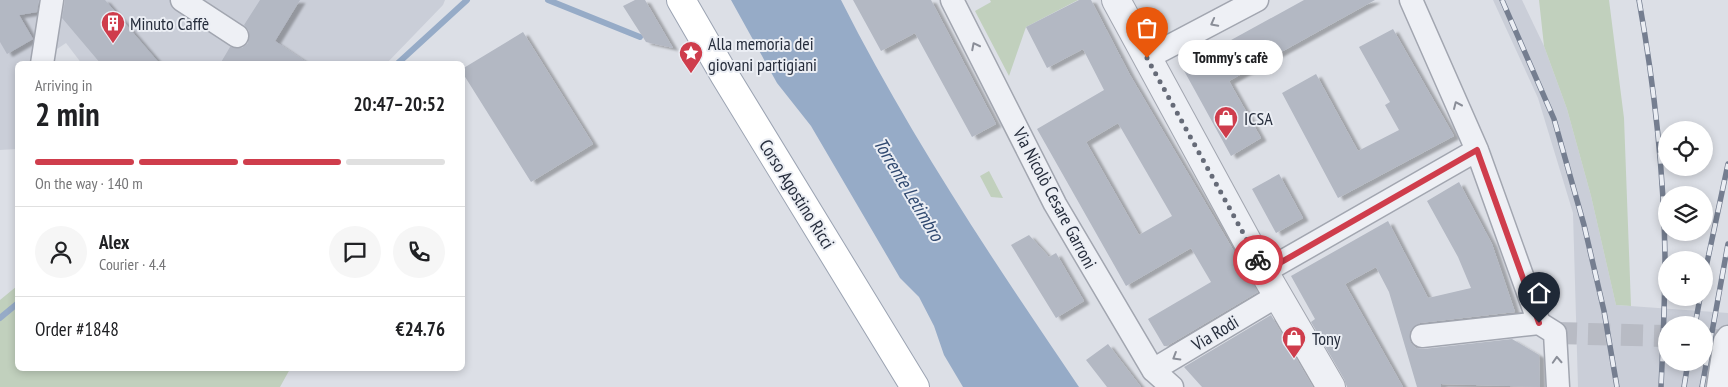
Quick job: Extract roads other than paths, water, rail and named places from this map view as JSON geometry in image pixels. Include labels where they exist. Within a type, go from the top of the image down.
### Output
[{"type":"main road","name":"Corso Agostino Ricci","points":[[681,0],[725,76],[915,387]]},
{"type":"street","points":[[42,61],[52,0]]},
{"type":"street","points":[[182,0],[237,36]]},
{"type":"street","name":"Via Nicolò Cesare Garroni","points":[[952,0],[1055,204],[1153,370],[1172,387]]},
{"type":"street","points":[[1116,0],[1271,284],[1331,387]]},
{"type":"street","points":[[1147,58],[1257,0]]},
{"type":"street","points":[[1411,0],[1477,150],[1547,328],[1558,387]]},
{"type":"street","name":"Via Rodi","points":[[1153,370],[1271,284],[1477,150]]},
{"type":"street","points":[[1422,336],[1547,328]]},
{"type":"street","points":[[1718,387],[1727,340]]},
{"type":"water","name":"Torrente Letimbro","points":[[731,0],[841,0],[867,50],[924,149],[984,245],[1079,387],[963,387],[944,355],[934,326],[919,297],[900,278],[811,126],[777,83]]},
{"type":"waterway","points":[[400,61],[467,0]]},
{"type":"waterway","points":[[548,0],[640,37]]},
{"type":"waterway","points":[[0,318],[15,306]]},
{"type":"tunnel","points":[[1555,333],[1658,336]]},
{"type":"tunnel","points":[[1713,340],[1725,341]]},
{"type":"railway","points":[[1502,0],[1554,119],[1584,225],[1604,311],[1617,387]]},
{"type":"railway","points":[[1639,0],[1654,96],[1663,193],[1665,274],[1661,387]]},
{"type":"railway","points":[[1710,251],[1728,164]]},
{"type":"railway","points":[[1702,387],[1728,244]]},
{"type":"railway","points":[[1697,316],[1699,306]]},
{"type":"railway","points":[[1684,387],[1687,371]]},
{"type":"place","name":"Minuto Caffè","points":[[113,44]]},
{"type":"place","name":"Tommy's cafè","points":[[1147,58]]},
{"type":"place","name":"Alla memoria dei giovani partigiani","points":[[691,74]]},
{"type":"place","name":"ICSA","points":[[1226,139]]},
{"type":"place","name":"Tony","points":[[1294,359]]}]
